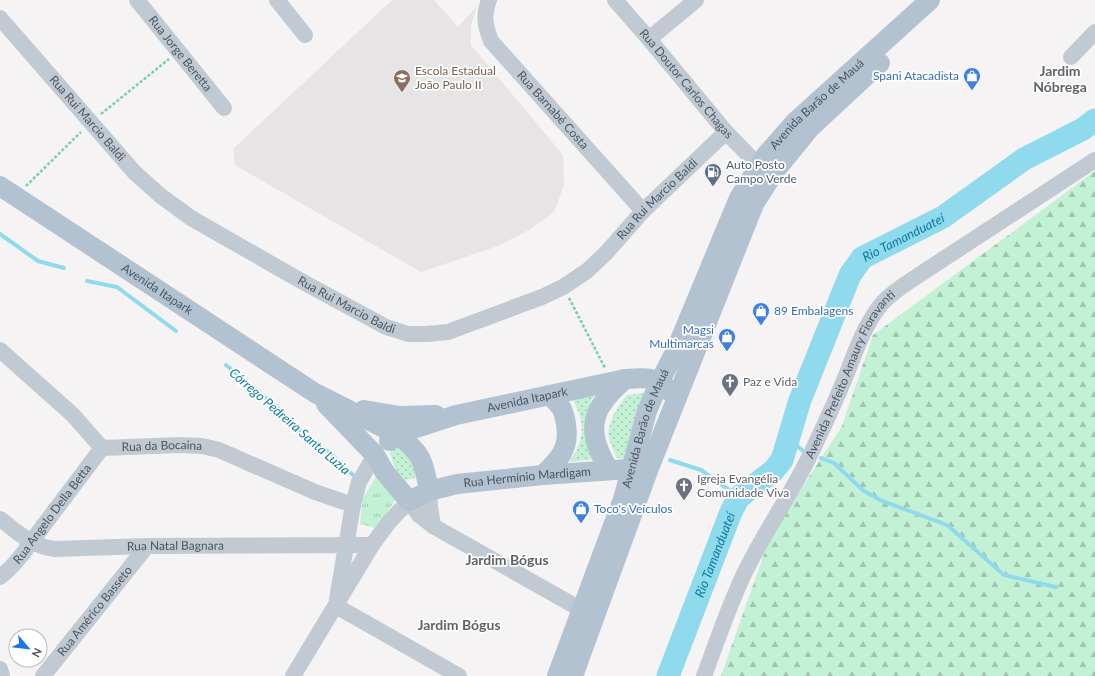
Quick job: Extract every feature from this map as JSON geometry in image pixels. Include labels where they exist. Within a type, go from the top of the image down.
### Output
[{"type":"main road","name":"Avenida Barão de Mauá","points":[[573,676],[641,468],[647,411],[675,352],[739,198],[766,155],[794,123],[930,0]]},
{"type":"main road","name":"Avenida Barão de Mauá","points":[[557,676],[623,500],[641,468],[663,435],[754,204],[775,171],[810,128],[947,0]]},
{"type":"main road","name":"Avenida Itapark","points":[[8,191],[315,393],[398,435],[409,443],[418,453],[425,466],[429,491]]},
{"type":"main road","name":"Avenida Itapark","points":[[375,455],[385,444],[398,435],[456,415],[618,381],[644,378],[660,382]]},
{"type":"main road","points":[[609,470],[600,456],[596,444],[594,429],[596,413],[618,381]]},
{"type":"main road","points":[[660,382],[666,386],[670,398],[663,435]]},
{"type":"main road","name":"Avenida Itapark","points":[[315,393],[375,455],[384,471],[409,501]]},
{"type":"main road","points":[[544,475],[557,462],[566,448],[568,432],[565,418],[560,406],[549,395]]},
{"type":"main road","points":[[339,404],[377,413],[400,416],[456,415]]},
{"type":"main road","name":"Rua Hermínio Mardigam","points":[[409,501],[429,491],[457,484],[544,475],[641,468]]},
{"type":"street","name":"Rua Jorge Beretta","points":[[137,0],[224,108]]},
{"type":"street","points":[[277,0],[305,35]]},
{"type":"street","name":"Rua Barnabé Costa","points":[[489,0],[485,9],[484,18],[486,30],[491,41],[643,211]]},
{"type":"street","name":"Rua Doutor Carlos Chagas","points":[[615,0],[726,132],[759,166]]},
{"type":"street","points":[[649,39],[696,0]]},
{"type":"street","name":"Rua Rui Marcio Baldi","points":[[0,18],[90,124],[135,173],[161,196],[191,218],[303,282],[386,327],[408,334],[448,332],[542,297],[564,287],[587,271],[606,253],[643,211],[726,132]]},
{"type":"street","points":[[1071,57],[1095,32]]},
{"type":"street","name":"Avenida Prefeito Amaury Fioravanti","points":[[704,676],[736,592],[763,539],[812,452],[845,378],[856,347],[869,321],[880,305],[919,275],[1095,160]]},
{"type":"street","points":[[0,350],[72,415],[102,448]]},
{"type":"street","name":"Rua da Bocaina","points":[[102,448],[179,445],[202,446],[219,450],[315,492],[352,505]]},
{"type":"street","name":"Rua Angelo Della Betta","points":[[0,577],[12,568],[24,553],[102,448]]},
{"type":"street","points":[[336,606],[340,573],[352,505],[359,482],[375,455]]},
{"type":"street","points":[[429,491],[433,526]]},
{"type":"street","points":[[293,676],[372,545],[409,501],[419,515],[433,526],[582,610]]},
{"type":"street","name":"Rua Natal Bagnara","points":[[2,522],[31,542],[44,548],[55,549],[147,546],[372,545]]},
{"type":"street","points":[[320,545],[340,573]]},
{"type":"street","name":"Rua Américo Basseto","points":[[43,676],[147,546]]},
{"type":"street","points":[[336,606],[459,676]]},
{"type":"street","points":[[0,670],[2,676]]},
{"type":"path","points":[[8,191],[178,51]]},
{"type":"path","points":[[564,287],[618,381]]},
{"type":"shaded area","name":"Escola Estadual João Paulo II","points":[[392,0],[434,0],[458,27],[477,6],[471,26],[471,45],[563,155],[564,185],[554,212],[531,229],[498,246],[421,272],[235,165],[233,149]]},
{"type":"green space","points":[[1095,171],[1095,676],[721,676],[770,537],[842,426],[873,335]]},
{"type":"green space","points":[[596,390],[589,408],[597,459],[569,462],[579,444],[582,428],[575,403],[570,394]]},
{"type":"green space","points":[[645,393],[627,459],[617,458],[609,437],[611,420],[627,395]]},
{"type":"green space","points":[[395,444],[420,467],[415,478],[405,480],[396,469],[392,461],[390,448]]},
{"type":"green space","points":[[377,475],[396,499],[376,528],[360,524],[362,500]]},
{"type":"waterway","name":"Rio Tamanduateí","points":[[668,676],[731,512],[739,497],[773,471],[782,460],[800,400],[850,275],[862,258],[943,217],[1024,159],[1083,129],[1095,120]]},
{"type":"waterway","name":"Córrego Pedreira Santa Luzia","points":[[0,234],[38,261],[64,268]]},
{"type":"waterway","name":"Córrego Pedreira Santa Luzia","points":[[87,281],[117,287],[176,331]]},
{"type":"waterway","name":"Córrego Pedreira Santa Luzia","points":[[226,365],[273,404],[307,437],[331,454],[354,476]]},
{"type":"waterway","points":[[788,438],[803,451]]},
{"type":"waterway","points":[[821,458],[834,463],[864,491],[880,500],[947,525],[1004,575],[1056,587]]},
{"type":"waterway","name":"Córrego Pedreira Santa Luzia","points":[[670,460],[701,470],[739,497]]},
{"type":"place","name":"Spani Atacadista","points":[[972,91]]},
{"type":"place","name":"Escola Estadual João Paulo II","points":[[402,93]]},
{"type":"place","name":"Auto Posto Campo Verde","points":[[713,187]]},
{"type":"place","name":"89 Embalagens","points":[[761,326]]},
{"type":"place","name":"Magsi Multimarcas","points":[[727,352]]},
{"type":"place","name":"Paz e Vida","points":[[730,397]]},
{"type":"place","name":"Igreja Evangélia Comunidade Viva","points":[[684,501]]},
{"type":"place","name":"Toco's Veículos","points":[[581,524]]},
{"type":"district","name":"Jardim Nóbrega","points":[[1060,80]]},
{"type":"district","name":"Jardim Bógus","points":[[507,560]]},
{"type":"district","name":"Jardim Bógus","points":[[459,625]]}]
